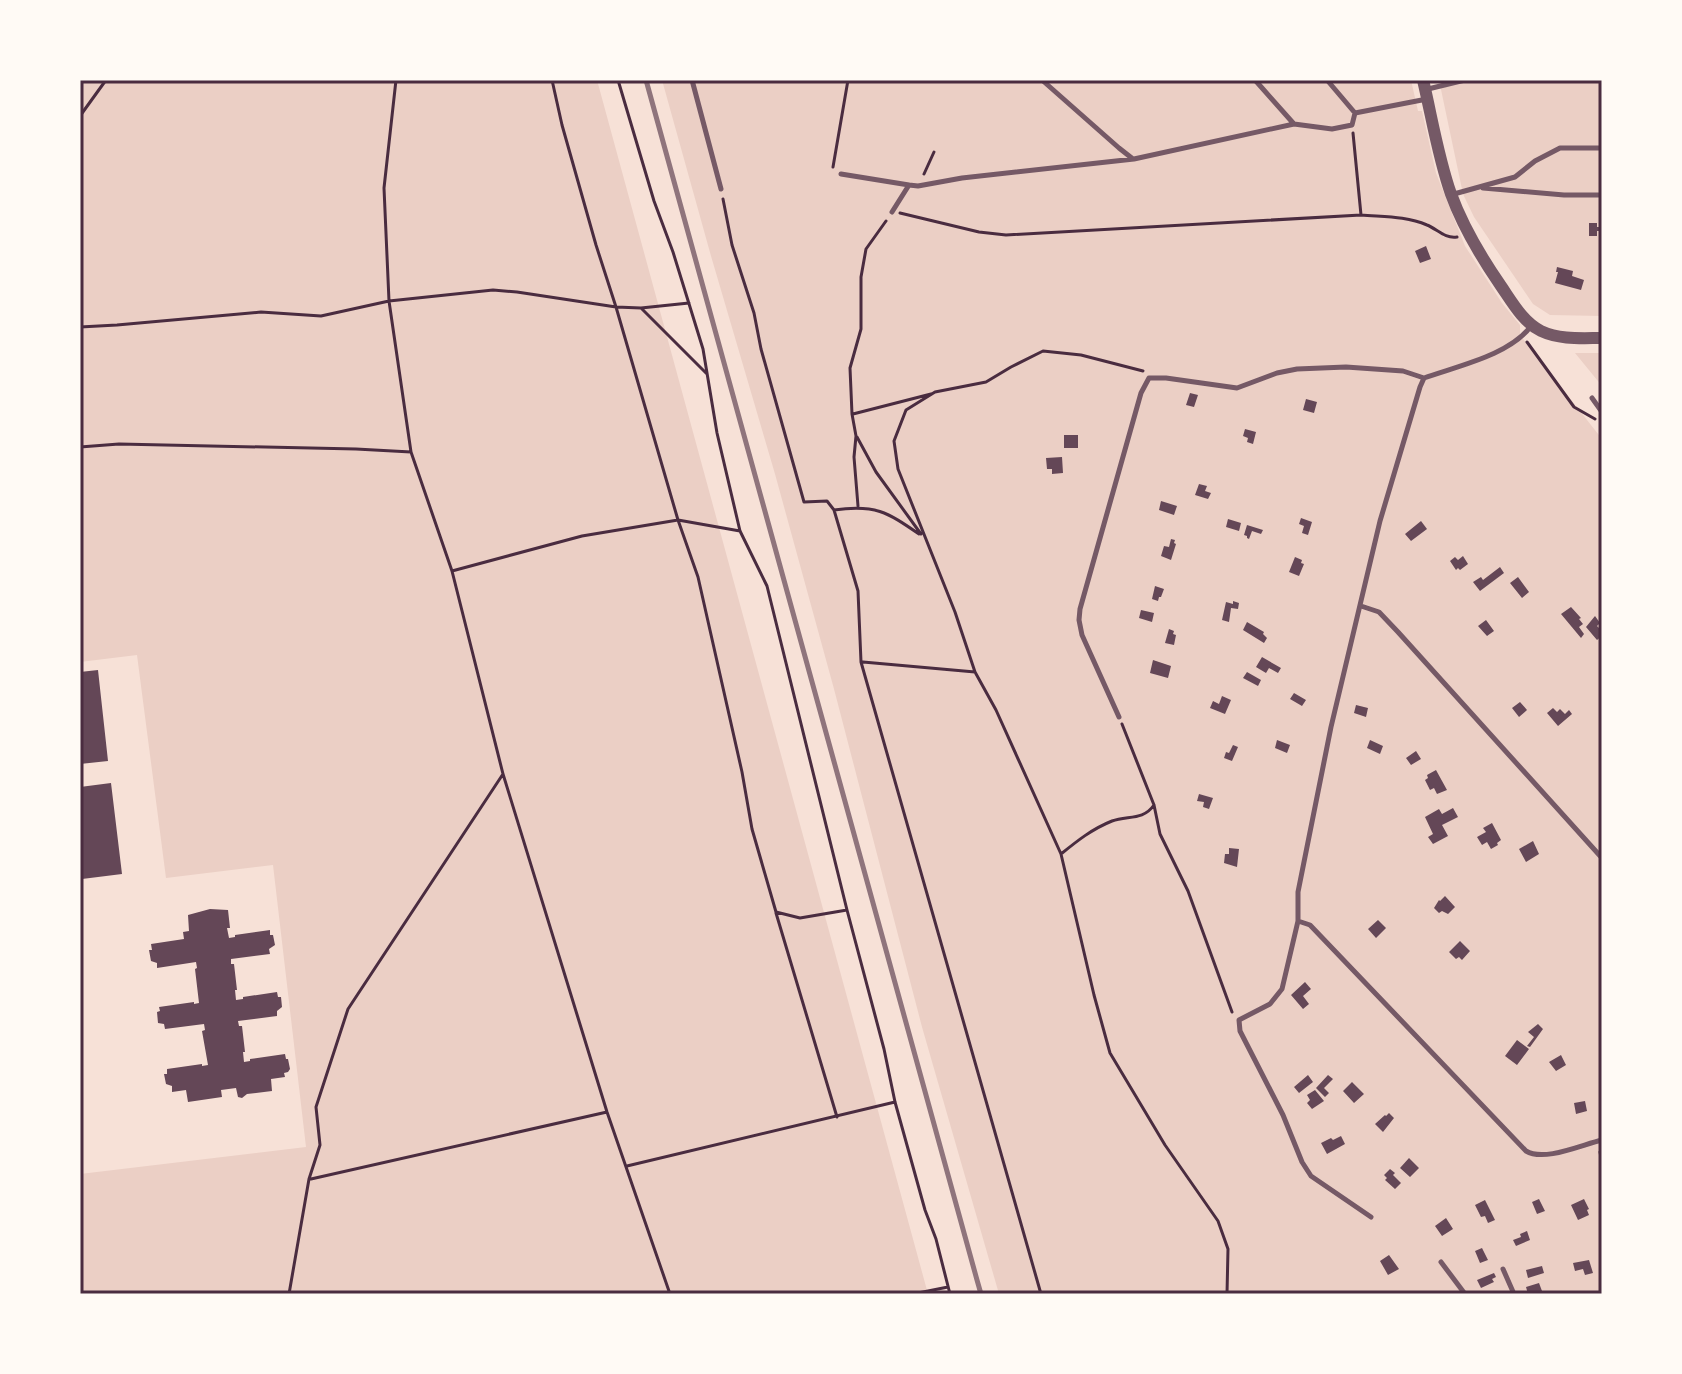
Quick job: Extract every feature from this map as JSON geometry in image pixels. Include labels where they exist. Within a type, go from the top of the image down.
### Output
[{"type":"street","points":[[1425,90],[1451,194],[1467,232],[1508,297],[1531,325],[1544,332],[1558,337],[1602,338]]},
{"type":"lane","points":[[692,80],[721,189]]},
{"type":"lane","points":[[1042,80],[1134,159]]},
{"type":"lane","points":[[1255,80],[1294,124]]},
{"type":"lane","points":[[1327,80],[1355,113]]},
{"type":"lane","points":[[1355,113],[1465,80]]},
{"type":"lane","points":[[841,174],[918,186],[962,178],[1134,159],[1294,124],[1332,129],[1352,125],[1355,113]]},
{"type":"lane","points":[[1451,194],[1515,177],[1535,161],[1560,148],[1602,148]]},
{"type":"lane","points":[[892,212],[909,185]]},
{"type":"lane","points":[[1478,188],[1602,195]]},
{"type":"lane","points":[[1119,717],[1082,635],[1079,620],[1141,393],[1149,378],[1237,388],[1287,371],[1346,367],[1403,371],[1424,378],[1500,351],[1523,337],[1531,325]]},
{"type":"lane","points":[[1371,1217],[1311,1176],[1240,1031],[1239,1020],[1270,1004],[1282,989],[1298,921],[1298,892],[1331,727],[1380,521],[1424,378]]},
{"type":"lane","points":[[1592,398],[1602,412]]},
{"type":"lane","points":[[1361,606],[1379,612],[1602,858]]},
{"type":"lane","points":[[1298,921],[1310,925],[1526,1151],[1534,1156],[1548,1154],[1602,1140]]},
{"type":"lane","points":[[1441,1262],[1465,1294]]},
{"type":"lane","points":[[1503,1269],[1514,1294]]},
{"type":"path","points":[[80,116],[106,80]]},
{"type":"path","points":[[396,80],[384,188],[389,301],[411,452],[452,571],[503,774],[607,1112],[670,1294]]},
{"type":"path","points":[[552,80],[579,185],[678,520],[698,577],[752,829],[837,1117]]},
{"type":"path","points":[[618,80],[703,349],[722,457],[740,531],[767,586],[895,1102],[950,1294]]},
{"type":"path","points":[[841,174],[833,167],[848,80]]},
{"type":"path","points":[[1352,125],[1361,215]]},
{"type":"path","points":[[918,186],[934,152]]},
{"type":"path","points":[[721,189],[732,245],[754,313],[761,349],[804,502],[827,501],[834,510],[858,591],[861,662],[1041,1294]]},
{"type":"path","points":[[858,506],[850,368],[861,329],[861,277],[866,249],[892,212],[1006,235],[1361,215],[1408,218],[1428,225],[1449,238],[1467,232]]},
{"type":"path","points":[[80,327],[261,312],[321,316],[389,301],[493,290],[616,307],[689,303]]},
{"type":"path","points":[[641,308],[707,374]]},
{"type":"path","points":[[1523,337],[1574,407],[1602,422]]},
{"type":"path","points":[[852,414],[986,382],[1043,351],[1081,355],[1143,371]]},
{"type":"path","points":[[934,393],[906,410],[894,441],[898,469],[955,612],[975,672],[996,710],[1061,854],[1110,1053],[1165,1145],[1218,1221],[1228,1249],[1227,1294]]},
{"type":"path","points":[[856,436],[876,472],[924,537]]},
{"type":"path","points":[[80,447],[135,444],[411,452]]},
{"type":"path","points":[[834,510],[858,506],[890,514],[924,537]]},
{"type":"path","points":[[452,571],[582,536],[678,520],[740,531]]},
{"type":"path","points":[[861,662],[975,672]]},
{"type":"path","points":[[1119,717],[1154,805],[1160,834],[1188,891],[1232,1013],[1239,1020]]},
{"type":"path","points":[[289,1294],[309,1179],[320,1145],[316,1107],[348,1009],[503,774]]},
{"type":"path","points":[[1061,854],[1083,836],[1116,820],[1149,812],[1154,805]]},
{"type":"path","points":[[776,912],[800,918],[847,910]]},
{"type":"path","points":[[625,1166],[895,1102]]},
{"type":"path","points":[[309,1179],[607,1112]]},
{"type":"path","points":[[915,1294],[948,1287]]},
{"type":"shaded area","points":[[80,80],[597,80],[928,1294],[80,1294],[80,1174],[306,1147],[273,865],[166,878],[137,655],[80,662]]},
{"type":"shaded area","points":[[662,80],[1411,80],[1418,111],[1422,111],[1436,173],[1465,246],[1520,325],[1520,335],[1602,439],[1602,1294],[999,1294],[922,1027],[775,474]]},
{"type":"shaded area","points":[[1439,80],[1602,80],[1602,316],[1550,315],[1533,304],[1474,217],[1463,194]]},
{"type":"shaded area","points":[[1575,353],[1602,353],[1602,386]]},
{"type":"building","points":[[1589,223],[1597,223],[1597,227],[1601,227],[1597,236],[1589,236]]},
{"type":"building","points":[[1426,246],[1431,259],[1420,263],[1415,251]]},
{"type":"building","points":[[1557,267],[1573,271],[1572,276],[1584,280],[1581,290],[1555,283]]},
{"type":"building","points":[[1190,393],[1198,395],[1194,407],[1186,405]]},
{"type":"building","points":[[1306,399],[1317,402],[1314,413],[1303,410]]},
{"type":"building","points":[[1245,429],[1256,432],[1253,444],[1243,436]]},
{"type":"building","points":[[1064,435],[1078,435],[1078,448],[1064,448]]},
{"type":"building","points":[[1062,457],[1063,473],[1052,474],[1052,469],[1047,469],[1046,458]]},
{"type":"building","points":[[1199,484],[1207,486],[1205,491],[1211,493],[1208,499],[1195,495]]},
{"type":"building","points":[[1161,501],[1177,506],[1174,515],[1159,510]]},
{"type":"building","points":[[1301,518],[1312,522],[1308,535],[1302,533],[1304,526],[1299,524]]},
{"type":"building","points":[[1228,519],[1241,523],[1239,531],[1226,527]]},
{"type":"building","points":[[1421,521],[1427,529],[1411,541],[1405,534]]},
{"type":"building","points":[[1247,525],[1263,530],[1261,534],[1252,531],[1249,539],[1244,535]]},
{"type":"building","points":[[1171,539],[1176,544],[1171,560],[1161,556],[1164,546],[1169,547]]},
{"type":"building","points":[[1463,556],[1468,564],[1456,570],[1450,561]]},
{"type":"building","points":[[1295,557],[1304,564],[1299,576],[1289,572]]},
{"type":"building","points":[[1500,567],[1504,573],[1480,591],[1473,582],[1481,577],[1483,580]]},
{"type":"building","points":[[1518,577],[1529,592],[1522,598],[1510,583]]},
{"type":"building","points":[[1155,586],[1164,589],[1158,601],[1152,599]]},
{"type":"building","points":[[1233,601],[1239,603],[1238,609],[1231,608],[1229,622],[1222,620],[1226,602],[1233,604]]},
{"type":"building","points":[[1571,607],[1583,624],[1579,627],[1584,634],[1581,638],[1561,614]]},
{"type":"building","points":[[1141,610],[1154,613],[1152,622],[1139,618]]},
{"type":"building","points":[[1595,616],[1600,623],[1597,626],[1602,627],[1602,636],[1597,640],[1586,627]]},
{"type":"building","points":[[1486,620],[1494,631],[1487,636],[1478,626]]},
{"type":"building","points":[[1247,622],[1264,632],[1267,638],[1264,643],[1243,630]]},
{"type":"building","points":[[1169,629],[1176,635],[1174,645],[1165,643]]},
{"type":"building","points":[[1262,657],[1281,668],[1278,673],[1269,668],[1266,673],[1256,667]]},
{"type":"building","points":[[1153,660],[1171,666],[1168,678],[1150,673]]},
{"type":"building","points":[[98,670],[108,761],[80,764],[80,672]]},
{"type":"building","points":[[1247,672],[1261,680],[1258,686],[1243,678]]},
{"type":"building","points":[[1294,693],[1306,700],[1302,706],[1290,699]]},
{"type":"building","points":[[1222,696],[1231,700],[1225,714],[1210,708],[1213,701],[1219,704]]},
{"type":"building","points":[[1520,702],[1527,710],[1519,717],[1512,708]]},
{"type":"building","points":[[1356,705],[1368,708],[1366,717],[1354,713]]},
{"type":"building","points":[[1553,708],[1565,714],[1569,710],[1572,714],[1558,726],[1547,713]]},
{"type":"building","points":[[1277,740],[1290,745],[1287,753],[1275,748]]},
{"type":"building","points":[[1370,740],[1383,746],[1380,754],[1367,748]]},
{"type":"building","points":[[1233,745],[1238,747],[1232,761],[1224,758]]},
{"type":"building","points":[[1416,751],[1421,759],[1411,765],[1406,758]]},
{"type":"building","points":[[1436,770],[1447,790],[1437,794],[1434,788],[1430,790],[1425,780]]},
{"type":"building","points":[[111,783],[122,874],[82,879],[80,787]]},
{"type":"building","points":[[1199,794],[1213,798],[1209,809],[1203,807],[1204,802],[1197,801]]},
{"type":"building","points":[[1453,808],[1458,817],[1442,825],[1448,836],[1433,844],[1428,837],[1433,834],[1425,817],[1439,809],[1442,814]]},
{"type":"building","points":[[1492,823],[1501,840],[1491,849],[1487,842],[1482,845],[1477,837],[1486,832],[1483,828]]},
{"type":"building","points":[[1533,841],[1539,854],[1526,862],[1519,849]]},
{"type":"building","points":[[1229,848],[1239,849],[1237,867],[1224,863]]},
{"type":"building","points":[[1445,896],[1455,907],[1448,914],[1439,913],[1434,908]]},
{"type":"building","points":[[210,909],[228,910],[229,938],[270,930],[270,935],[273,935],[275,945],[269,949],[270,954],[231,959],[231,964],[234,964],[236,1000],[277,992],[282,1007],[277,1011],[277,1016],[238,1021],[242,1026],[244,1062],[285,1054],[290,1069],[284,1073],[285,1077],[271,1079],[272,1091],[247,1094],[242,1098],[238,1097],[236,1088],[221,1090],[222,1097],[188,1102],[186,1090],[172,1092],[172,1086],[166,1084],[164,1074],[167,1074],[167,1069],[208,1065],[202,1031],[205,1030],[204,1024],[165,1029],[164,1024],[158,1023],[157,1012],[160,1011],[159,1007],[199,1003],[196,962],[157,968],[157,963],[151,961],[149,950],[152,950],[151,944],[184,939],[183,932],[189,931],[188,915]]},
{"type":"building","points":[[1378,920],[1386,928],[1376,938],[1368,929]]},
{"type":"building","points":[[1460,941],[1470,951],[1462,960],[1449,952]]},
{"type":"building","points":[[1305,982],[1311,989],[1303,996],[1309,1004],[1303,1009],[1291,995]]},
{"type":"building","points":[[1538,1024],[1543,1029],[1530,1047],[1527,1046],[1534,1037],[1528,1032]]},
{"type":"building","points":[[1517,1040],[1529,1049],[1517,1065],[1505,1056]]},
{"type":"building","points":[[1561,1055],[1566,1065],[1556,1071],[1549,1062]]},
{"type":"building","points":[[1308,1075],[1313,1082],[1299,1093],[1294,1087]]},
{"type":"building","points":[[1328,1075],[1333,1079],[1324,1088],[1329,1093],[1325,1097],[1316,1088]]},
{"type":"building","points":[[1352,1082],[1364,1094],[1354,1103],[1343,1091]]},
{"type":"building","points":[[1315,1090],[1324,1101],[1312,1109],[1307,1103],[1310,1100],[1307,1095]]},
{"type":"building","points":[[1585,1101],[1587,1111],[1576,1114],[1574,1103]]},
{"type":"building","points":[[1389,1113],[1394,1118],[1383,1132],[1375,1124]]},
{"type":"building","points":[[1341,1136],[1345,1144],[1327,1154],[1321,1143]]},
{"type":"building","points":[[1409,1158],[1419,1168],[1410,1177],[1400,1168]]},
{"type":"building","points":[[1390,1169],[1401,1183],[1395,1189],[1385,1180],[1384,1175]]},
{"type":"building","points":[[1539,1199],[1545,1211],[1537,1214],[1532,1202]]},
{"type":"building","points":[[1584,1199],[1589,1215],[1578,1220],[1571,1205]]},
{"type":"building","points":[[1485,1200],[1495,1220],[1488,1223],[1475,1205]]},
{"type":"building","points":[[1446,1218],[1453,1229],[1442,1236],[1435,1226]]},
{"type":"building","points":[[1527,1231],[1530,1240],[1516,1246],[1513,1240]]},
{"type":"building","points":[[1482,1248],[1488,1260],[1480,1263],[1475,1251]]},
{"type":"building","points":[[1389,1255],[1399,1269],[1388,1275],[1380,1261]]},
{"type":"building","points":[[1589,1260],[1593,1273],[1585,1275],[1583,1269],[1575,1271],[1573,1263]]},
{"type":"building","points":[[1542,1266],[1544,1273],[1528,1278],[1526,1270]]},
{"type":"building","points":[[1494,1273],[1494,1282],[1481,1288],[1477,1280]]},
{"type":"building","points":[[1539,1283],[1540,1294],[1528,1294],[1526,1287]]},
{"type":"railway","points":[[646,80],[981,1294]]}]
